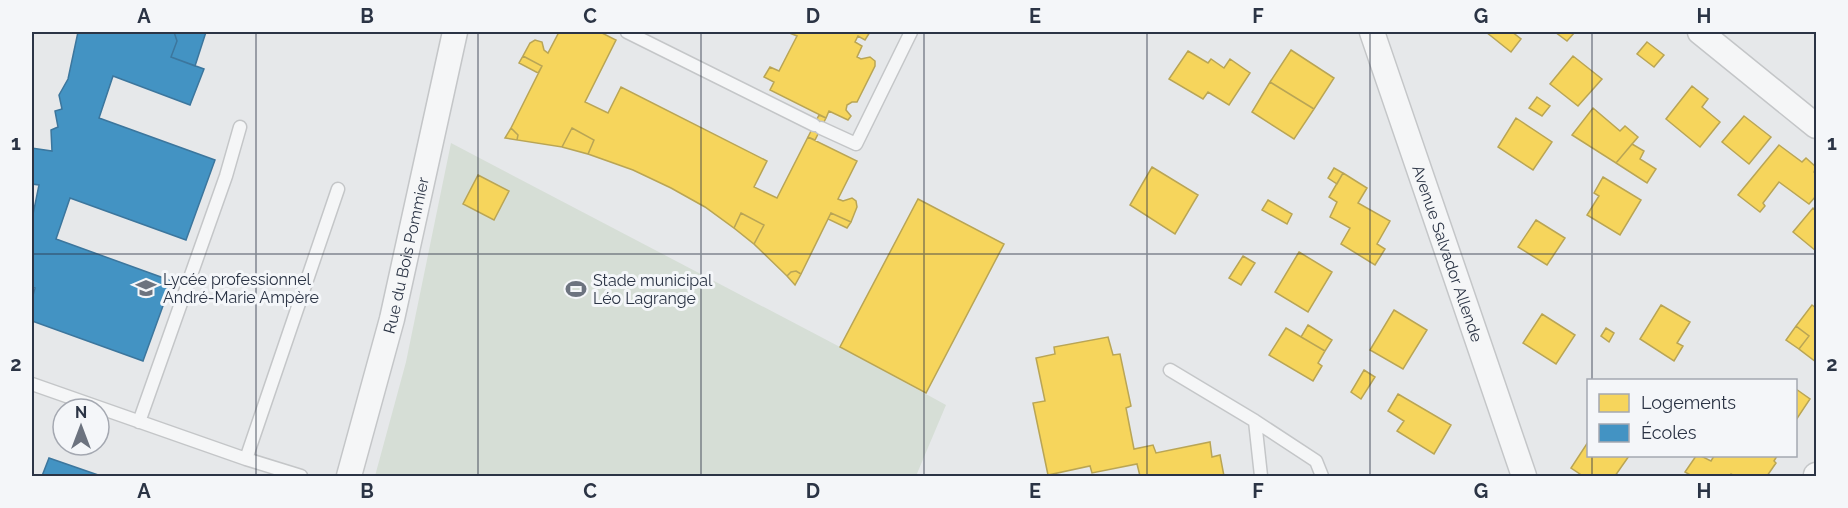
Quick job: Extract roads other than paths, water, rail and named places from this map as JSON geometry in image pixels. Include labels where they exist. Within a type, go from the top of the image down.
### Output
[{"type":"street","name":"Rue du Bois Pommier","points":[[349,477],[392,319],[455,32]]},
{"type":"street","name":"Avenue Salvador Allende","points":[[1372,32],[1524,477]]},
{"type":"street","points":[[1700,32],[1816,126]]},
{"type":"lane","points":[[627,32],[856,144],[911,32]]},
{"type":"lane","points":[[139,422],[226,176],[240,127]]},
{"type":"lane","points":[[246,459],[338,189]]},
{"type":"lane","points":[[1170,370],[1316,461],[1322,477]]},
{"type":"lane","points":[[32,384],[301,477]]},
{"type":"lane","points":[[1255,421],[1261,477]]},
{"type":"place","name":"Lycée professionnel André-Marie Ampère","points":[[146,288]]},
{"type":"place","name":"Stade municipal Léo Lagrange","points":[[576,289]]}]
